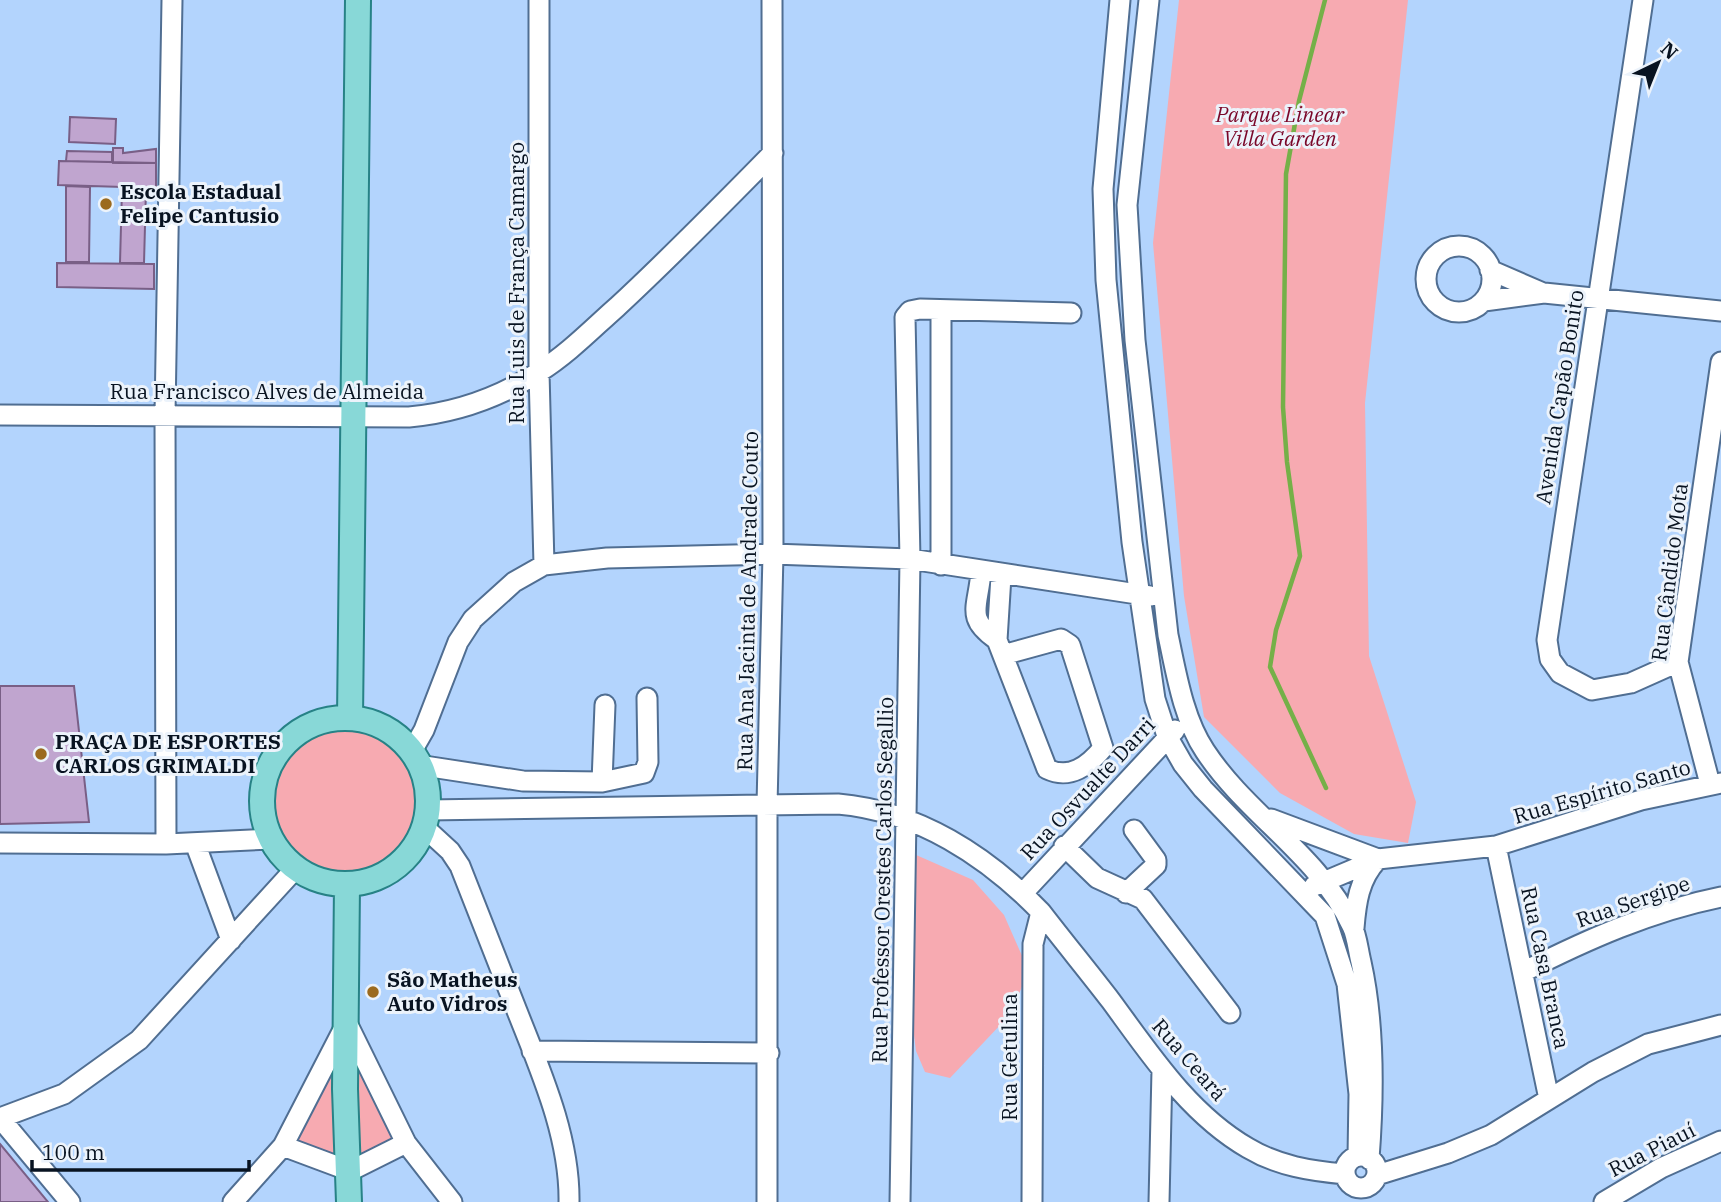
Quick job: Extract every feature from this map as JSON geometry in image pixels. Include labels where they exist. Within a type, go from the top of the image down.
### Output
[{"type":"main road","points":[[350,718],[358,0]]},
{"type":"main road","points":[[350,718],[370,721],[393,733],[415,758],[426,784],[426,819],[414,848],[397,867],[376,879],[347,885],[313,878],[296,868],[271,839],[262,813],[263,794],[273,758],[299,731],[316,722],[350,718]]},
{"type":"main road","points":[[347,885],[345,1089],[349,1202]]},
{"type":"street","points":[[166,844],[165,414],[172,0]]},
{"type":"street","name":"Rua Luis de França Camargo","points":[[538,0],[539,372],[544,565]]},
{"type":"street","name":"Rua Ana Jacinta de Andrade Couto","points":[[767,1202],[767,805],[773,554],[772,0]]},
{"type":"street","points":[[1120,0],[1103,189],[1114,375],[1155,699],[1167,736],[1203,789],[1303,890],[1325,916],[1347,984],[1369,1175]]},
{"type":"street","points":[[1149,0],[1127,205],[1135,340],[1162,596],[1177,677],[1204,750],[1256,813],[1299,853],[1324,881],[1354,929]]},
{"type":"street","name":"Avenida Capão Bonito","points":[[1643,0],[1547,640],[1550,659],[1560,673],[1592,690],[1632,683],[1678,662]]},
{"type":"street","name":"Rua Francisco Alves de Almeida","points":[[0,415],[435,415],[493,396],[539,372],[654,272],[773,153]]},
{"type":"street","points":[[1484,301],[1492,284],[1490,270],[1478,253],[1459,246],[1439,253],[1427,270],[1428,292],[1443,309],[1465,312],[1484,301],[1544,293],[1721,311]]},
{"type":"street","points":[[1490,270],[1544,293]]},
{"type":"street","points":[[941,565],[941,310],[1071,313]]},
{"type":"street","name":"Rua Professor Orestes Carlos Segallio","points":[[900,1202],[910,559],[905,317],[910,311],[941,310]]},
{"type":"street","name":"Rua Cândido Mota","points":[[1716,784],[1678,662],[1721,362]]},
{"type":"street","points":[[647,698],[648,762],[644,773],[601,782],[523,781],[415,758],[454,651],[473,619],[514,582],[544,565],[607,558],[773,554],[910,559],[1001,576],[1140,596],[1162,596]]},
{"type":"street","points":[[981,572],[975,620],[1000,647]]},
{"type":"street","points":[[1000,647],[1061,639],[1070,645],[1103,748],[1090,761],[1070,774],[1058,774],[1046,769],[1000,647],[1001,576]]},
{"type":"street","points":[[601,782],[605,705]]},
{"type":"street","name":"Rua Osvualte Darri","points":[[1023,893],[1167,736],[1190,718]]},
{"type":"street","name":"Rua Espírito Santo","points":[[1378,859],[1496,846],[1641,800],[1716,784]]},
{"type":"street","name":"Rua Ceará","points":[[426,819],[838,804],[872,807],[907,819],[950,840],[1023,893],[1041,912],[1162,1070],[1217,1125],[1247,1148],[1277,1162],[1350,1187],[1358,1188],[1369,1175]]},
{"type":"street","points":[[1256,813],[1378,859]]},
{"type":"street","points":[[426,819],[460,866],[532,1051],[560,1135],[569,1174],[569,1202]]},
{"type":"street","points":[[1118,888],[1156,865],[1156,860],[1134,830]]},
{"type":"street","points":[[0,843],[166,844],[271,839]]},
{"type":"street","points":[[1068,842],[1104,869],[1118,888],[1151,907],[1230,1013]]},
{"type":"street","points":[[195,843],[231,940]]},
{"type":"street","name":"Rua Casa Branca","points":[[1496,846],[1549,1099]]},
{"type":"street","points":[[1303,890],[1378,859]]},
{"type":"street","points":[[1369,1175],[1368,996],[1354,929],[1358,893],[1369,868],[1378,859]]},
{"type":"street","points":[[70,1202],[0,1118],[64,1094],[139,1040],[296,868]]},
{"type":"street","name":"Rua Sergipe","points":[[1523,972],[1607,932],[1721,897]]},
{"type":"street","name":"Rua Getulina","points":[[1032,1202],[1033,944],[1041,912]]},
{"type":"street","points":[[347,1023],[405,1143],[452,1202]]},
{"type":"street","points":[[233,1202],[283,1146],[347,1023]]},
{"type":"street","points":[[1350,1187],[1348,1162],[1369,1175],[1448,1153],[1491,1135],[1592,1072],[1648,1044],[1721,1026]]},
{"type":"street","points":[[532,1051],[769,1053]]},
{"type":"street","points":[[1159,1202],[1162,1070]]},
{"type":"street","name":"Rua Piauí","points":[[1604,1202],[1661,1168],[1721,1141]]},
{"type":"street","points":[[283,1146],[349,1171],[405,1143]]},
{"type":"green space","name":"Parque Linear Villa Garden","points":[[1179,0],[1408,0],[1365,403],[1369,656],[1416,802],[1408,843],[1354,834],[1280,793],[1204,717],[1184,596],[1153,243]]},
{"type":"green space","points":[[345,718],[377,724],[404,742],[422,769],[428,801],[422,833],[404,860],[377,878],[345,884],[313,878],[286,860],[268,833],[262,801],[268,769],[286,742],[313,724]]},
{"type":"green space","points":[[898,847],[973,880],[1004,915],[1023,958],[1024,982],[1015,1003],[1003,1022],[950,1078],[925,1072],[916,1051],[894,875]]},
{"type":"green space","points":[[347,1023],[406,1143],[350,1171],[283,1146]]},
{"type":"building","points":[[70,117],[116,119],[115,144],[69,142]]},
{"type":"building","points":[[113,148],[123,148],[123,153],[156,149],[156,163],[113,163]]},
{"type":"building","points":[[67,151],[112,152],[112,162],[66,161]]},
{"type":"building","points":[[59,161],[156,163],[156,188],[58,185]]},
{"type":"building","points":[[66,186],[90,187],[89,262],[66,262]]},
{"type":"building","points":[[122,188],[146,189],[144,263],[120,263]]},
{"type":"building","points":[[57,263],[154,264],[154,289],[57,287]]},
{"type":"building","name":"PRAÇA DE ESPORTES CARLOS GRIMALDI","points":[[0,686],[74,686],[89,822],[0,824]]},
{"type":"building","points":[[0,1144],[48,1202],[0,1202]]},
{"type":"waterway","points":[[1325,0],[1299,101],[1286,174],[1283,407],[1287,462],[1300,556],[1276,630],[1270,667],[1326,788]]},
{"type":"place","name":"Escola Estadual Felipe Cantusio","points":[[106,204]]},
{"type":"place","name":"PRAÇA DE ESPORTES CARLOS GRIMALDI","points":[[41,754]]},
{"type":"place","name":"São Matheus Auto Vidros","points":[[373,992]]}]
